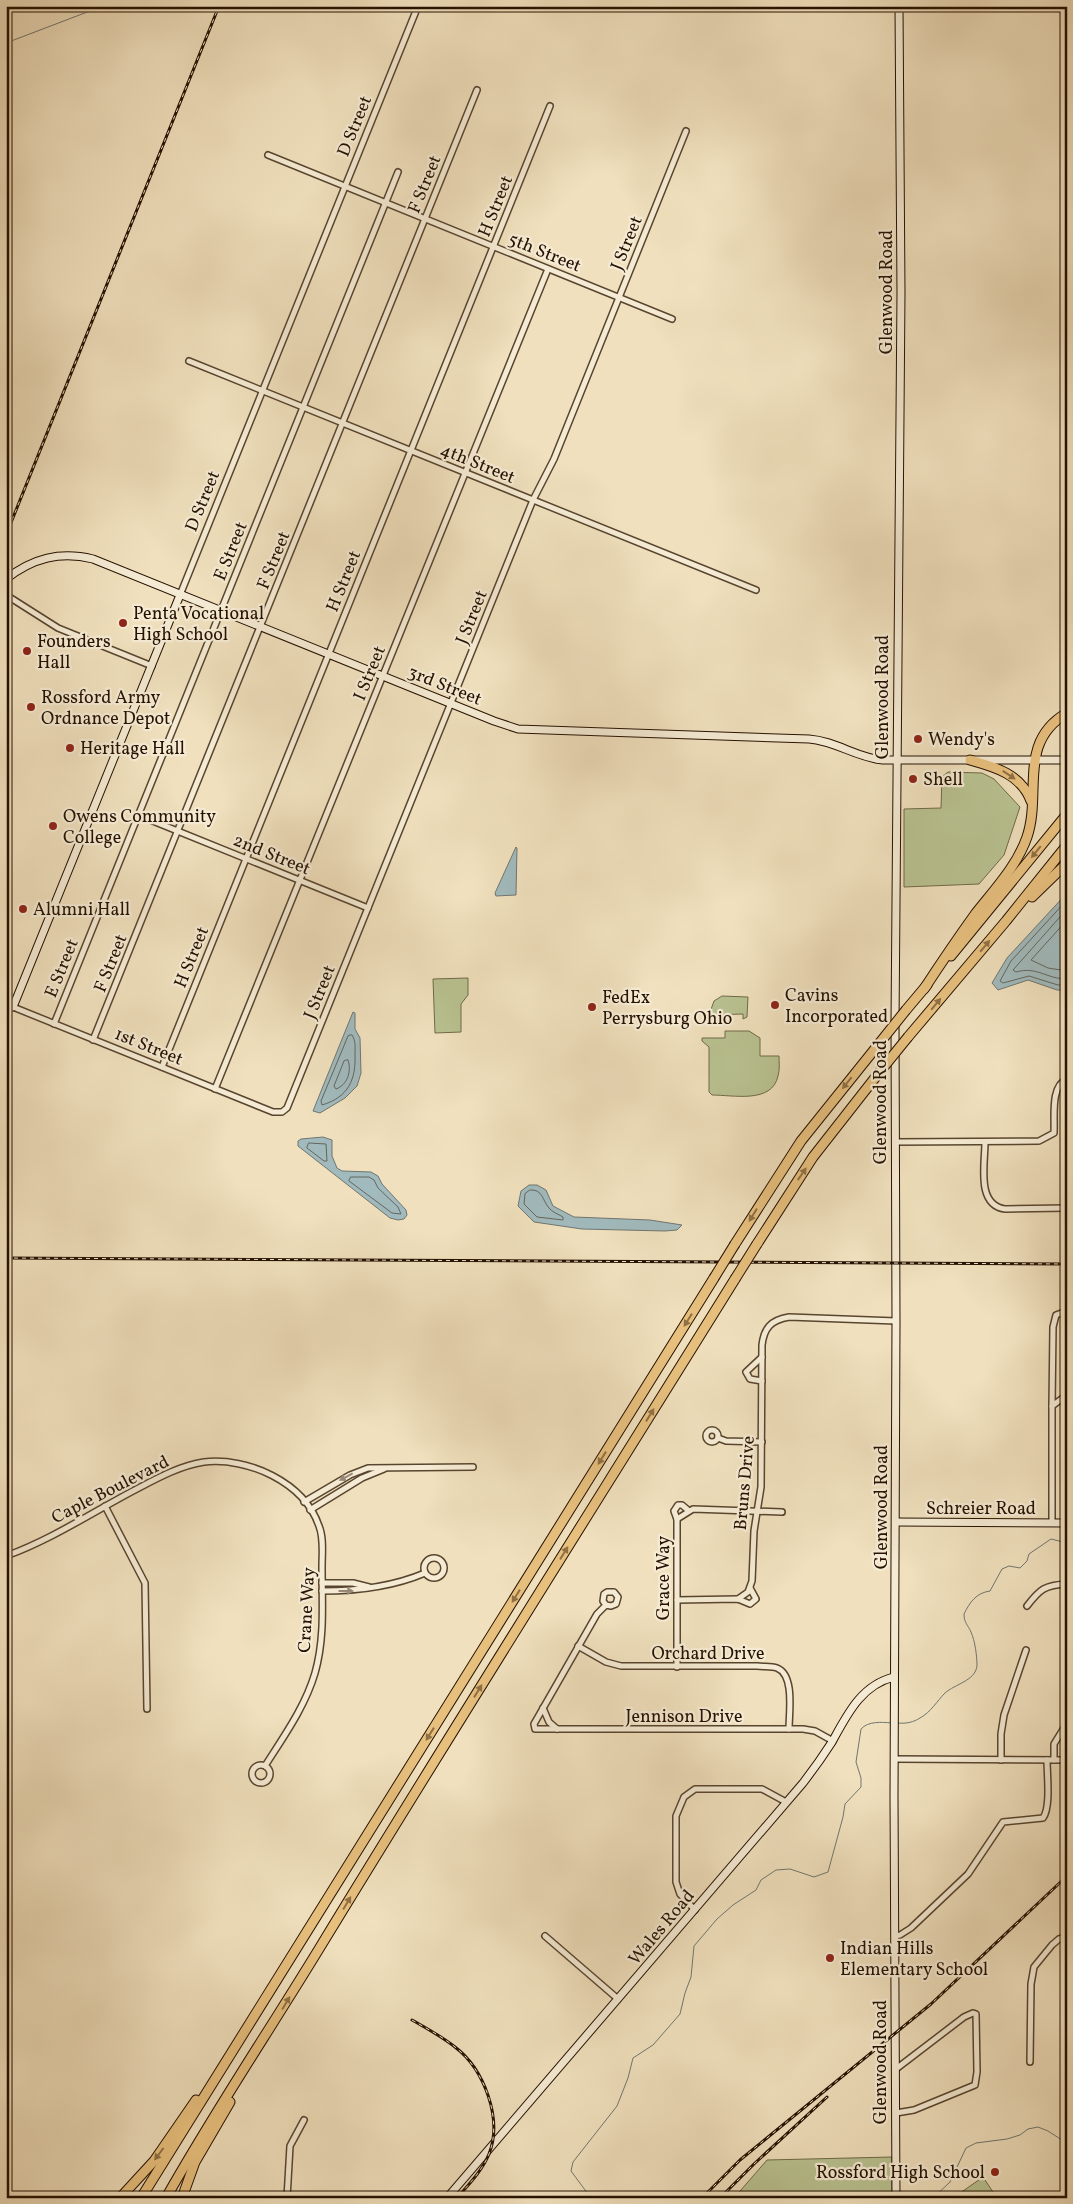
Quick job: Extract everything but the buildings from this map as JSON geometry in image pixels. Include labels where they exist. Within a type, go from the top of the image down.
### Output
[{"type":"highway","points":[[924,989],[952,946],[1015,862],[1027,837],[1032,809],[1034,760],[1038,743],[1045,732],[1060,716],[1067,712]]},
{"type":"highway","points":[[970,760],[1007,772],[1028,793],[1032,809]]},
{"type":"highway","points":[[141,2198],[169,2156],[237,2043],[801,1141],[1067,814]]},
{"type":"highway","points":[[166,2198],[199,2139],[261,2044],[410,1799],[813,1157],[908,1037],[1067,846]]},
{"type":"highway","points":[[1006,921],[1067,863]]},
{"type":"highway","points":[[120,2198],[154,2161],[227,2052],[237,2043]]},
{"type":"highway","points":[[182,2198],[195,2162],[253,2064],[261,2044]]},
{"type":"street","name":"D Street","points":[[10,1007],[152,666],[418,6]]},
{"type":"street","name":"Glenwood Road","points":[[896,2198],[894,1759],[896,1522],[895,1142],[901,294],[898,6]]},
{"type":"street","name":"F Street","points":[[93,1040],[477,90]]},
{"type":"street","name":"H Street","points":[[162,1067],[550,106]]},
{"type":"street","name":"J Street","points":[[282,1112],[287,1108],[291,1099],[533,500],[554,459],[686,131]]},
{"type":"street","name":"5th Street","points":[[268,156],[672,319]]},
{"type":"street","name":"E Street","points":[[54,1024],[398,172]]},
{"type":"street","name":"I Street","points":[[215,1089],[548,269]]},
{"type":"street","name":"4th Street","points":[[189,361],[756,590]]},
{"type":"street","name":"3rd Street","points":[[6,579],[36,560],[60,555],[93,559],[509,727],[528,730],[810,739],[826,741],[867,758],[897,760],[1067,760]]},
{"type":"street","points":[[6,595],[58,628],[152,666]]},
{"type":"street","name":"2nd Street","points":[[138,815],[368,908]]},
{"type":"street","name":"1st Street","points":[[10,1007],[273,1112],[282,1112]]},
{"type":"street","points":[[895,1142],[1039,1142],[1054,1133],[1056,1090],[1061,1081],[1067,1079]]},
{"type":"street","points":[[985,1142],[985,1183],[986,1196],[989,1203],[996,1208],[1005,1209],[1067,1208]]},
{"type":"street","points":[[1052,1523],[1053,1327],[1056,1315],[1067,1310]]},
{"type":"street","name":"Bruns Drive","points":[[677,1600],[738,1599],[746,1604],[754,1602],[755,1595],[750,1588],[754,1531],[761,1487],[762,1356],[765,1330],[773,1322],[782,1318],[795,1317],[896,1321]]},
{"type":"street","points":[[762,1356],[746,1372],[750,1379],[762,1381]]},
{"type":"street","points":[[1052,1406],[1067,1395]]},
{"type":"street","points":[[718,1438],[726,1441],[762,1442]]},
{"type":"street","name":"Caple Boulevard","points":[[6,1556],[36,1543],[174,1470],[194,1464],[230,1462],[262,1471],[282,1482],[307,1506]]},
{"type":"street","points":[[307,1506],[359,1471],[372,1467],[473,1467]]},
{"type":"street","points":[[307,1506],[362,1478],[392,1467]]},
{"type":"street","points":[[689,1511],[685,1506],[678,1505],[674,1511],[677,1520],[689,1511],[706,1509],[782,1512]]},
{"type":"street","points":[[105,1506],[145,1584],[147,1709]]},
{"type":"street","name":"Crane Way","points":[[265,1766],[298,1713],[313,1678],[321,1636],[321,1531],[307,1506]]},
{"type":"street","name":"Grace Way","points":[[677,1520],[677,1667]]},
{"type":"street","name":"Schreier Road","points":[[896,1522],[1067,1523]]},
{"type":"street","points":[[431,1558],[437,1558],[443,1564],[443,1572],[438,1577],[429,1577],[425,1572],[424,1565],[431,1558]]},
{"type":"street","points":[[322,1591],[355,1591],[404,1581],[425,1572]]},
{"type":"street","points":[[322,1583],[353,1583],[369,1587]]},
{"type":"street","points":[[1027,1606],[1036,1594],[1046,1586],[1067,1584]]},
{"type":"street","points":[[738,1599],[746,1595],[750,1588]]},
{"type":"street","points":[[560,1730],[549,1722],[543,1707],[597,1614],[606,1605]]},
{"type":"street","name":"Orchard Drive","points":[[578,1646],[606,1662],[621,1666],[757,1666],[779,1669],[785,1674],[789,1683],[789,1729]]},
{"type":"street","points":[[1001,1760],[1001,1734],[1004,1715],[1026,1650]]},
{"type":"street","name":"Wales Road","points":[[447,2198],[695,1910],[814,1768],[856,1701],[874,1686],[894,1677]]},
{"type":"street","name":"Jennison Drive","points":[[543,1707],[534,1724],[534,1729],[789,1729],[815,1731],[832,1741]]},
{"type":"street","points":[[1054,1760],[1054,1744],[1067,1723]]},
{"type":"street","points":[[894,1759],[1067,1760]]},
{"type":"street","points":[[895,1936],[905,1933],[911,1928],[968,1874],[1003,1822],[1043,1818],[1046,1811],[1046,1760]]},
{"type":"street","points":[[695,1910],[680,1894],[676,1882],[676,1816],[684,1797],[695,1789],[762,1789],[786,1802]]},
{"type":"street","points":[[545,1936],[618,1999]]},
{"type":"street","points":[[1030,2062],[1031,1984],[1034,1967],[1052,1945],[1067,1937]]},
{"type":"street","points":[[896,2068],[964,2017],[973,2013],[976,2014],[977,2072],[975,2085],[914,2110],[896,2113]]},
{"type":"street","points":[[287,2198],[288,2154],[290,2146],[304,2120]]},
{"type":"green space","points":[[948,772],[982,773],[994,779],[1020,807],[1004,855],[979,884],[904,887],[904,809],[941,808],[942,777]]},
{"type":"green space","points":[[468,978],[468,995],[461,1004],[461,1032],[435,1033],[433,979]]},
{"type":"green space","points":[[722,996],[748,997],[747,1017],[743,1019],[743,1014],[709,1015],[714,1001]]},
{"type":"green space","points":[[725,1031],[749,1031],[760,1038],[760,1056],[779,1056],[778,1076],[774,1085],[768,1091],[751,1096],[712,1095],[709,1092],[709,1047],[702,1041],[702,1038],[725,1038]]},
{"type":"green space","points":[[892,2157],[892,2198],[734,2198],[767,2160]]},
{"type":"green space","points":[[983,2177],[997,2198],[953,2198]]},
{"type":"water","points":[[516,847],[516,895],[496,896],[495,893]]},
{"type":"water","points":[[1067,893],[1067,990],[1057,990],[1028,980],[998,990],[992,983],[1007,958]]},
{"type":"water","points":[[353,1012],[355,1013],[355,1029],[360,1038],[361,1073],[357,1086],[345,1098],[320,1113],[313,1111]]},
{"type":"water","points":[[323,1137],[332,1140],[332,1156],[337,1168],[342,1171],[371,1172],[378,1176],[382,1184],[406,1210],[407,1215],[404,1219],[390,1218],[298,1146],[298,1141],[301,1139]]},
{"type":"water","points":[[529,1185],[537,1185],[546,1190],[553,1206],[574,1217],[650,1220],[682,1225],[677,1230],[665,1231],[582,1229],[534,1222],[518,1206],[521,1191]]},
{"type":"waterway","points":[[6,43],[103,6]]},
{"type":"waterway","points":[[898,1723],[913,1722],[924,1716],[945,1693],[973,1675],[977,1666],[975,1644],[965,1622],[964,1614],[974,1599],[990,1591],[1002,1569],[1009,1566],[1020,1568],[1027,1561],[1029,1554],[1051,1539],[1067,1543]]},
{"type":"waterway","points":[[591,2198],[571,2171],[573,2162],[617,2106],[628,2078],[633,2058],[653,2045],[680,2014],[691,1977],[694,1946],[717,1919],[733,1905],[756,1890],[761,1880],[776,1870],[790,1869],[814,1877],[828,1872],[845,1804],[861,1787],[861,1778],[856,1762],[861,1729],[871,1723],[891,1723]]},
{"type":"waterway","points":[[933,2198],[950,2182],[966,2148],[976,2143],[1007,2139],[1020,2135],[1028,2129],[1038,2127],[1065,2142],[1067,2141]]},
{"type":"railway","points":[[6,535],[219,6]]},
{"type":"railway","points":[[6,1258],[1067,1264]]},
{"type":"railway","points":[[702,2198],[740,2160],[931,2004],[1067,1876]]},
{"type":"railway","points":[[412,2020],[444,2039],[465,2056],[475,2068],[482,2081],[492,2111],[494,2126],[489,2154],[479,2172],[457,2198]]},
{"type":"railway","points":[[720,2198],[827,2097]]},
{"type":"place","name":"Penta Vocational High School","points":[[123,623]]},
{"type":"place","name":"Founders Hall","points":[[27,651]]},
{"type":"place","name":"Rossford Army Ordnance Depot","points":[[31,707]]},
{"type":"place","name":"Wendy's","points":[[918,739]]},
{"type":"place","name":"Heritage Hall","points":[[70,748]]},
{"type":"place","name":"Shell","points":[[913,779]]},
{"type":"place","name":"Owens Community College","points":[[53,826]]},
{"type":"place","name":"Alumni Hall","points":[[23,909]]},
{"type":"place","name":"Cavins Incorporated","points":[[775,1005]]},
{"type":"place","name":"FedEx Perrysburg Ohio","points":[[592,1007]]},
{"type":"place","name":"Indian Hills Elementary School","points":[[830,1958]]},
{"type":"place","name":"Rossford High School","points":[[995,2172]]}]
